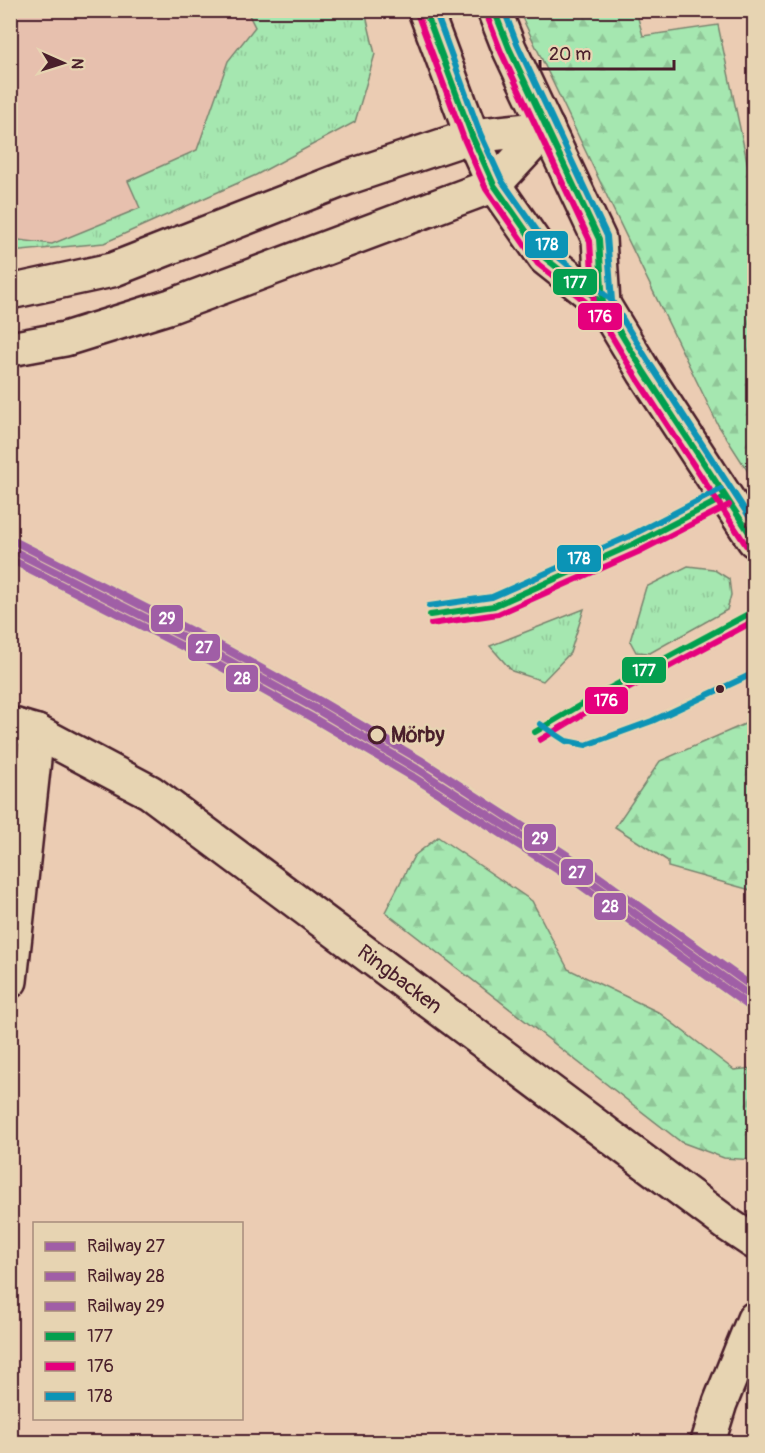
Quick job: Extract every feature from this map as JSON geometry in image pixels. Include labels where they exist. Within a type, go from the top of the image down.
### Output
[{"type":"main road","points":[[425,10],[471,136],[494,185],[545,258],[603,304],[650,382],[754,540]]},
{"type":"main road","points":[[494,10],[509,48],[599,238],[603,304]]},
{"type":"main road","points":[[10,292],[112,270],[349,177],[471,136],[547,128]]},
{"type":"main road","points":[[10,349],[65,339],[171,306],[494,185],[547,128]]},
{"type":"main road","points":[[10,981],[24,728]]},
{"type":"main road","name":"Ringbacken","points":[[24,728],[150,792],[754,1242]]},
{"type":"main road","points":[[708,1443],[720,1403],[754,1319]]},
{"type":"shaded area","points":[[23,10],[247,11],[256,27],[228,61],[197,150],[128,181],[141,208],[52,244],[11,239],[11,11],[14,14]]},
{"type":"green space","points":[[247,11],[365,11],[375,54],[355,122],[256,175],[104,243],[11,252],[11,239],[52,244],[140,208],[128,181],[197,150],[228,61],[255,27]]},
{"type":"green space","points":[[519,11],[636,11],[643,36],[718,25],[754,194],[754,481],[718,425]]},
{"type":"green space","points":[[688,566],[713,569],[729,579],[731,595],[727,610],[650,653],[636,652],[630,641],[646,587]]},
{"type":"green space","points":[[584,609],[570,653],[543,681],[512,671],[490,646]]},
{"type":"green space","points":[[754,720],[754,891],[668,867],[668,861],[615,827],[660,761]]},
{"type":"green space","points":[[438,837],[532,901],[568,969],[658,1012],[734,1070],[754,1068],[754,1160],[724,1158],[681,1142],[385,912],[414,856]]},
{"type":"rail line","name":"29","points":[[14,541],[217,644],[422,761],[582,865],[754,988]]},
{"type":"rail line","name":"27","points":[[10,549],[213,652],[417,769],[577,872],[754,999]]},
{"type":"rail line","name":"28","points":[[10,559],[209,660],[413,777],[572,879],[749,1006]]},
{"type":"transit line","name":"177","points":[[425,10],[472,136],[494,185],[545,258],[603,304],[644,372],[754,540]]},
{"type":"transit line","name":"178","points":[[435,10],[480,133],[502,181],[552,252],[610,299],[754,524]]},
{"type":"transit line","name":"177","points":[[494,10],[509,48],[599,239],[603,304],[617,328]]},
{"type":"transit line","name":"178","points":[[504,10],[517,44],[607,236],[612,301],[625,323]]},
{"type":"transit line","name":"176","points":[[417,13],[464,139],[486,189],[538,264],[596,310],[636,377],[746,545]]},
{"type":"transit line","name":"176","points":[[486,13],[501,52],[590,241],[594,306],[609,333]]},
{"type":"transit line","name":"178","points":[[429,606],[492,597],[630,536],[721,489]]},
{"type":"transit line","name":"177","points":[[430,615],[494,606],[634,544],[725,497]]},
{"type":"transit line","name":"176","points":[[431,624],[498,614],[638,552],[729,505]]},
{"type":"transit line","name":"177","points":[[535,732],[599,694],[754,611]]},
{"type":"transit line","name":"176","points":[[540,740],[603,702],[754,621]]},
{"type":"transit line","name":"178","points":[[540,724],[566,741],[586,745],[652,721],[750,675]]},
{"type":"place","name":"Mörby","points":[[377,735]]}]
